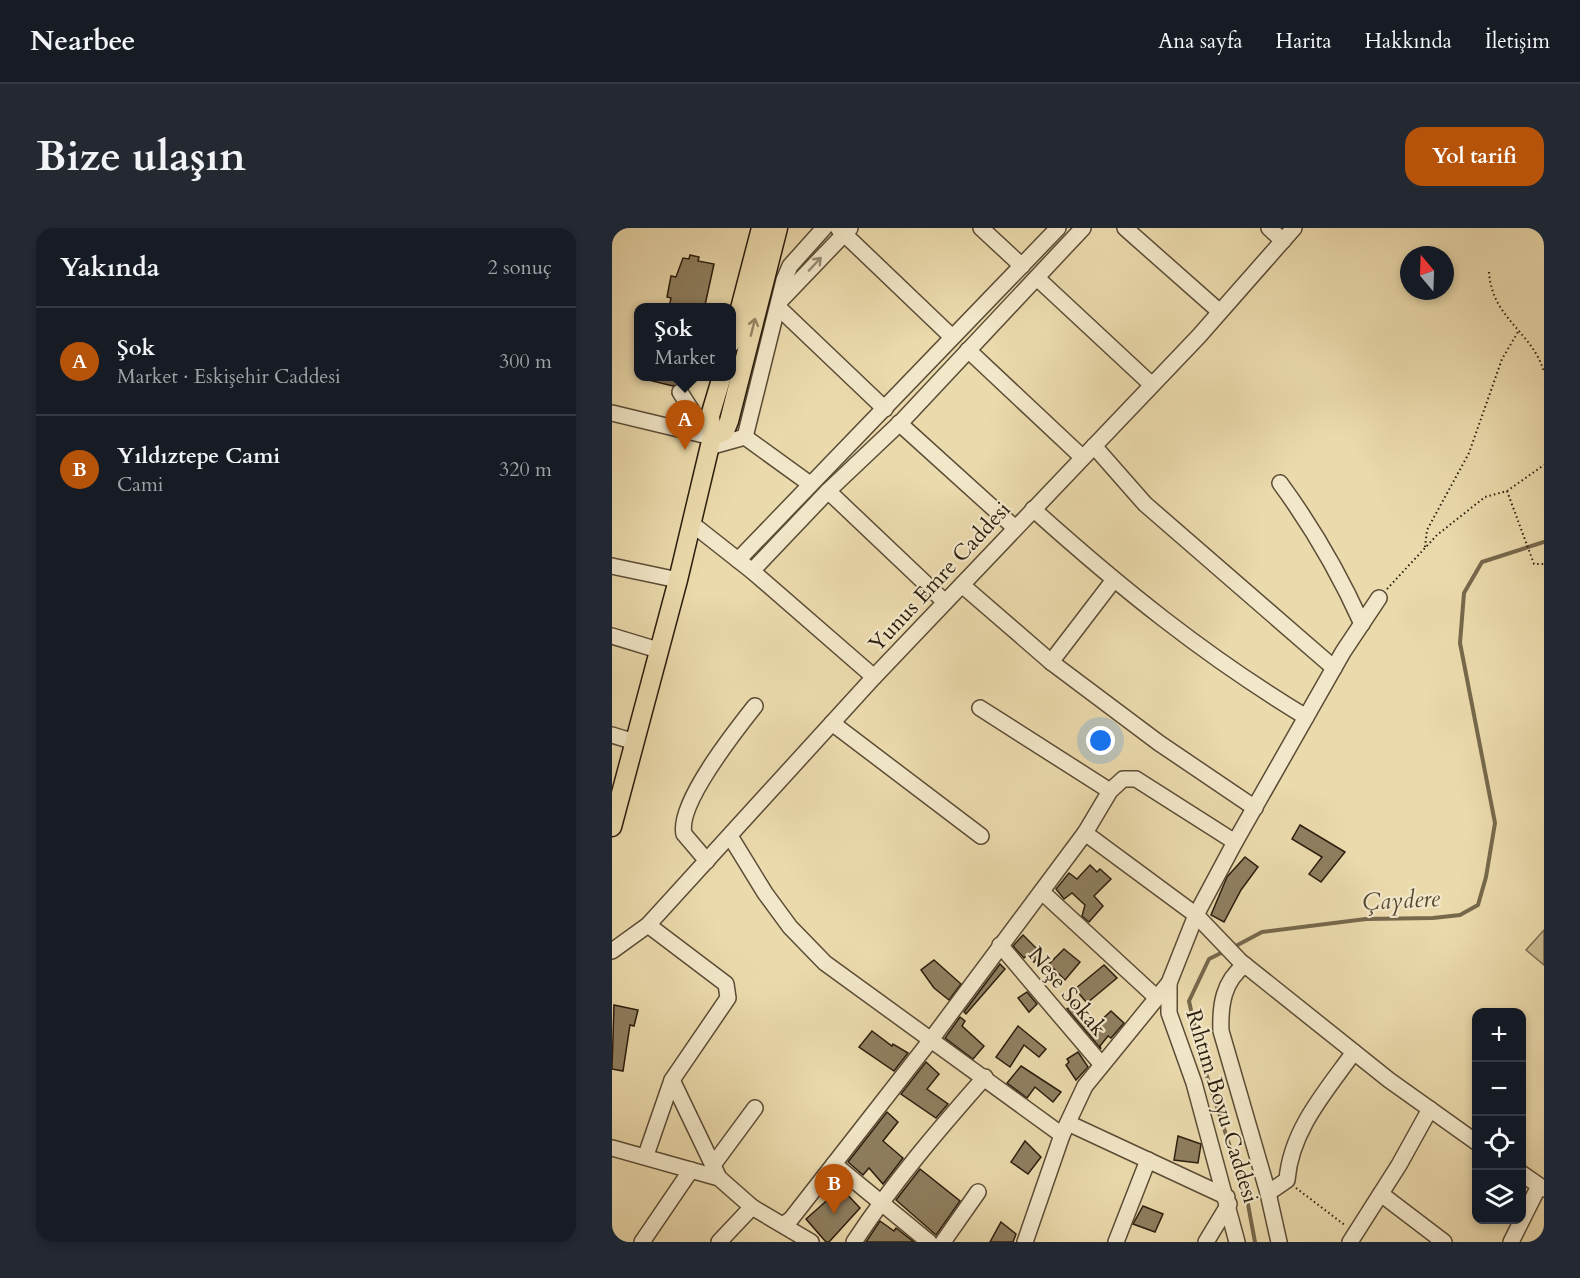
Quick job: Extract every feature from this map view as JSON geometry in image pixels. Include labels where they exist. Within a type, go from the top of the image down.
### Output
[{"type":"main road","points":[[736,327],[760,228]]},
{"type":"main road","points":[[711,442],[725,430],[729,421],[778,228]]},
{"type":"main road","points":[[613,821],[678,580],[711,442],[710,416],[720,381]]},
{"type":"street","points":[[745,437],[780,304],[784,280],[790,266],[824,228]]},
{"type":"street","points":[[981,228],[1022,266]]},
{"type":"street","points":[[738,560],[1058,228]]},
{"type":"street","points":[[752,571],[828,491],[899,423],[1083,228]]},
{"type":"street","points":[[1125,228],[1220,312]]},
{"type":"street","points":[[1269,228],[1283,241]]},
{"type":"street","name":"Yunus Emre Caddesi","points":[[612,951],[648,925],[874,676],[962,585],[1014,527],[1152,386],[1294,228]]},
{"type":"street","points":[[780,304],[844,230],[952,337]]},
{"type":"street","points":[[1037,278],[1152,386]]},
{"type":"street","points":[[780,304],[885,409]]},
{"type":"street","points":[[968,350],[1082,457]]},
{"type":"street","points":[[680,392],[711,442]]},
{"type":"street","points":[[612,413],[711,442],[745,437],[810,484]]},
{"type":"street","points":[[899,423],[1014,527]]},
{"type":"street","points":[[1094,446],[1145,504],[1334,668]]},
{"type":"street","points":[[1280,483],[1312,526],[1337,570],[1362,624]]},
{"type":"street","points":[[828,491],[945,602]]},
{"type":"street","points":[[1033,509],[1113,580],[1192,643],[1306,717]]},
{"type":"street","points":[[691,523],[752,571],[874,676]]},
{"type":"street","points":[[612,566],[678,580]]},
{"type":"street","points":[[1051,662],[1113,580]]},
{"type":"street","points":[[962,585],[1051,662],[1159,743],[1255,808]]},
{"type":"street","points":[[1025,1242],[1065,1129],[1085,1086],[1169,983],[1196,915],[1235,842],[1334,668],[1379,598]]},
{"type":"street","points":[[612,636],[658,650]]},
{"type":"street","points":[[707,861],[684,834],[685,818],[719,752],[755,706]]},
{"type":"street","points":[[980,708],[1110,791]]},
{"type":"street","points":[[832,723],[981,836]]},
{"type":"street","points":[[612,735],[635,742]]},
{"type":"street","points":[[784,1224],[930,1041],[1085,833],[1110,791],[1123,778],[1136,779],[1235,842]]},
{"type":"street","points":[[1085,833],[1196,915],[1243,963],[1354,1052],[1472,1139]]},
{"type":"street","points":[[730,836],[765,893],[790,927],[825,963],[930,1041],[1065,1129],[1148,1160],[1228,1201],[1206,1242]]},
{"type":"street","points":[[1041,892],[1157,998]]},
{"type":"street","points":[[646,1155],[672,1080],[728,998],[726,984],[648,925]]},
{"type":"street","name":"Neşe Sokak","points":[[1000,945],[1102,1065]]},
{"type":"street","points":[[1243,963],[1230,980],[1226,990],[1221,1010],[1221,1031],[1268,1193],[1279,1242]]},
{"type":"street","name":"Rıhtım Boyu Caddesi","points":[[1169,983],[1169,1013],[1194,1083],[1238,1242]]},
{"type":"street","points":[[1268,1193],[1287,1180],[1292,1149],[1301,1129],[1354,1052]]},
{"type":"street","points":[[854,1242],[880,1203],[939,1129],[986,1077]]},
{"type":"street","points":[[672,1080],[716,1171],[752,1206],[784,1224],[806,1241]]},
{"type":"street","points":[[716,1171],[755,1108]]},
{"type":"street","points":[[1354,1237],[1430,1109]]},
{"type":"street","points":[[612,1148],[646,1155],[691,1170],[716,1171]]},
{"type":"street","points":[[1116,1242],[1148,1160]]},
{"type":"street","points":[[834,1164],[929,1242]]},
{"type":"street","points":[[642,1242],[691,1170]]},
{"type":"street","points":[[1511,1242],[1542,1188],[1526,1177]]},
{"type":"street","points":[[943,1242],[978,1192]]},
{"type":"street","points":[[1381,1194],[1444,1242]]},
{"type":"street","points":[[719,1242],[752,1206]]},
{"type":"path","points":[[1489,272],[1491,290],[1499,308],[1535,351],[1544,372]]},
{"type":"path","points":[[1425,547],[1427,530],[1469,453],[1502,359],[1518,332]]},
{"type":"path","points":[[1379,598],[1425,547],[1485,497],[1507,491],[1544,465]]},
{"type":"path","points":[[1507,491],[1534,564],[1544,564]]},
{"type":"path","points":[[1287,1180],[1354,1237]]},
{"type":"shaded area","points":[[1544,930],[1544,965],[1526,950]]},
{"type":"building","points":[[690,255],[699,257],[698,261],[714,264],[705,303],[670,303],[671,298],[667,297],[671,276],[676,277],[683,258],[689,259]]},
{"type":"building","points":[[652,381],[689,381],[688,386],[680,382],[673,386]]},
{"type":"building","points":[[1300,825],[1345,852],[1321,882],[1309,874],[1322,857],[1292,839]]},
{"type":"building","points":[[1245,857],[1258,867],[1241,890],[1224,922],[1211,915],[1227,877]]},
{"type":"building","points":[[1090,865],[1097,872],[1100,869],[1111,879],[1094,896],[1103,906],[1089,922],[1082,916],[1085,905],[1072,893],[1064,899],[1056,889],[1069,873],[1077,879]]},
{"type":"building","points":[[1023,935],[1041,953],[1034,962],[1027,955],[1024,958],[1013,946]]},
{"type":"building","points":[[1064,949],[1080,962],[1065,980],[1049,964]]},
{"type":"building","points":[[934,960],[961,984],[949,1000],[934,988],[921,970]]},
{"type":"building","points":[[1000,964],[1005,969],[966,1014],[964,1012]]},
{"type":"building","points":[[1104,965],[1117,978],[1087,1003],[1075,989]]},
{"type":"building","points":[[1027,992],[1037,1004],[1029,1012],[1018,998]]},
{"type":"building","points":[[614,1005],[638,1010],[634,1026],[630,1025],[623,1071],[612,1069]]},
{"type":"building","points":[[1074,1005],[1089,1028],[1093,1024],[1095,1026],[1111,1011],[1124,1023],[1111,1038],[1108,1036],[1100,1046],[1101,1049],[1067,1009]]},
{"type":"building","points":[[960,1017],[965,1021],[962,1026],[984,1046],[973,1059],[945,1038]]},
{"type":"building","points":[[1018,1026],[1046,1049],[1039,1057],[1024,1045],[1010,1067],[996,1057]]},
{"type":"building","points":[[872,1031],[892,1046],[893,1044],[908,1053],[894,1071],[859,1047]]},
{"type":"building","points":[[1078,1052],[1088,1067],[1076,1080],[1066,1065],[1069,1062],[1067,1059]]},
{"type":"building","points":[[926,1062],[939,1074],[927,1089],[948,1104],[936,1118],[901,1094]]},
{"type":"building","points":[[1021,1066],[1061,1092],[1053,1102],[1035,1087],[1027,1098],[1007,1083]]},
{"type":"building","points":[[887,1112],[898,1122],[883,1141],[903,1158],[883,1184],[869,1168],[863,1175],[848,1162]]},
{"type":"building","points":[[1178,1136],[1201,1144],[1198,1163],[1174,1160]]},
{"type":"building","points":[[1025,1141],[1041,1157],[1028,1174],[1011,1162]]},
{"type":"building","points":[[920,1169],[960,1201],[936,1235],[896,1200]]},
{"type":"building","points":[[841,1188],[860,1208],[829,1242],[826,1242],[806,1219]]},
{"type":"building","points":[[1143,1206],[1163,1214],[1155,1232],[1133,1224]]},
{"type":"building","points":[[880,1221],[894,1231],[896,1228],[914,1242],[866,1242]]},
{"type":"building","points":[[1001,1222],[1016,1234],[1013,1242],[990,1242]]},
{"type":"waterway","name":"Çaydere","points":[[1232,948],[1262,932],[1366,919],[1433,918],[1460,915],[1478,905],[1486,877],[1495,823],[1460,643],[1464,593],[1482,562],[1544,542]]},
{"type":"waterway","name":"Çaydere","points":[[1225,951],[1209,959],[1189,1001],[1203,1064],[1247,1199],[1255,1242]]},
{"type":"tunnel","points":[[680,392],[683,381]]},
{"type":"place","name":"Şok","points":[[685,450]]},
{"type":"place","name":"Yıldıztepe Cami","points":[[834,1214]]}]
